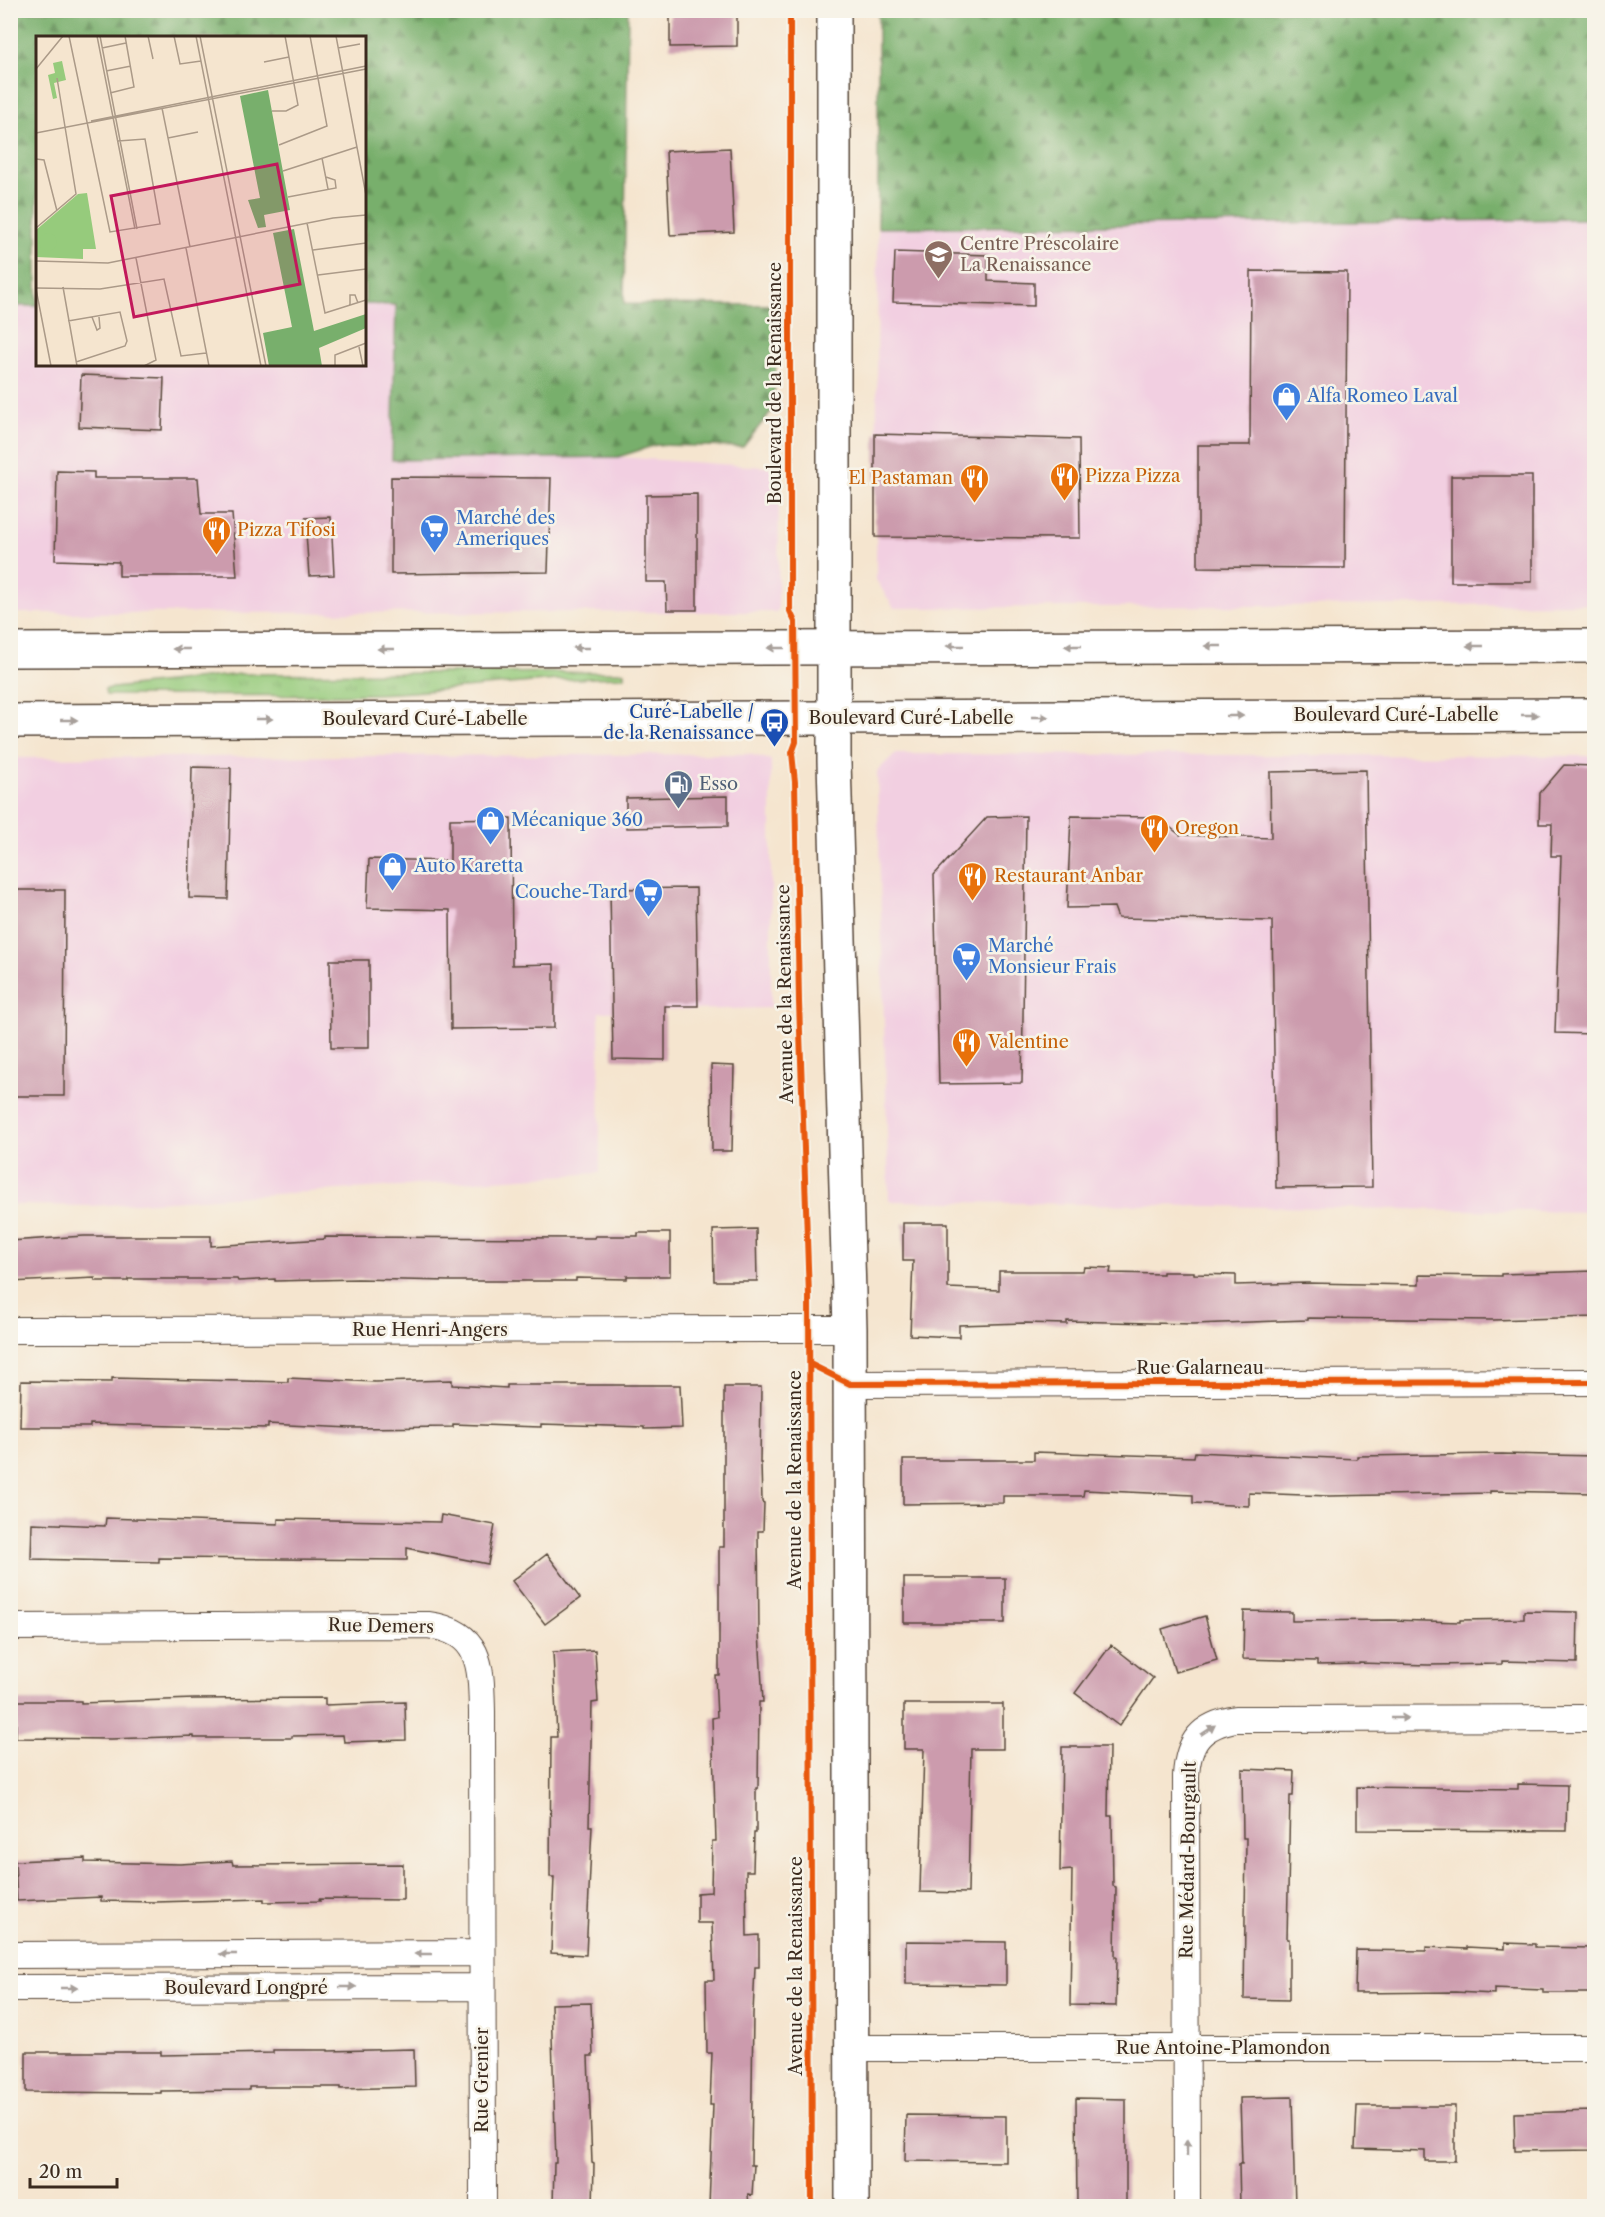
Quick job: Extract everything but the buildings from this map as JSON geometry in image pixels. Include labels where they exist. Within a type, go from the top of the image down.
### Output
[{"type":"main road","points":[[834,10],[834,648],[840,1032],[850,1384],[852,2206]]},
{"type":"main road","points":[[10,650],[1594,646]]},
{"type":"main road","name":"Boulevard Curé-Labelle","points":[[10,721],[1594,715]]},
{"type":"street","name":"Rue Henri-Angers","points":[[10,1330],[849,1329]]},
{"type":"street","name":"Rue Galarneau","points":[[850,1384],[1594,1382]]},
{"type":"street","name":"Rue Demers","points":[[10,1627],[428,1624],[458,1633],[472,1647],[477,1657],[481,1677],[481,1953]]},
{"type":"street","name":"Rue Médard-Bourgault","points":[[1187,2206],[1186,1776],[1194,1742],[1206,1729],[1215,1724],[1236,1719],[1594,1718]]},
{"type":"street","name":"Boulevard Longpré","points":[[10,1955],[481,1953]]},
{"type":"street","name":"Rue Grenier","points":[[481,1953],[483,2206]]},
{"type":"street","name":"Boulevard Longpré","points":[[10,1988],[482,1987]]},
{"type":"street","name":"Rue Antoine-Plamondon","points":[[852,2048],[1594,2048]]},
{"type":"shaded area","points":[[1594,219],[1594,604],[894,608],[876,580],[878,228]]},
{"type":"shaded area","points":[[366,304],[396,304],[393,460],[618,457],[779,468],[778,612],[11,613],[10,306],[36,306],[36,366],[366,366]]},
{"type":"shaded area","points":[[749,754],[771,760],[771,1008],[599,1012],[600,1173],[92,1206],[11,1205],[11,758]]},
{"type":"shaded area","points":[[895,754],[1594,756],[1594,1212],[889,1201],[877,771]]},
{"type":"green space","points":[[10,11],[628,11],[624,304],[780,305],[773,409],[743,447],[656,445],[618,457],[392,460],[396,305],[366,304],[366,36],[36,36],[36,306],[11,306]]},
{"type":"green space","points":[[878,11],[1594,11],[1594,219],[878,228]]},
{"type":"green space","points":[[624,672],[624,677],[375,694],[106,695],[105,689],[240,674]]},
{"type":"cycle path","name":"Boulevard de la Renaissance","points":[[790,10],[790,611],[795,622],[796,742],[792,753],[795,782],[799,1002],[809,1296],[812,2206]]},
{"type":"cycle path","name":"Avenue de la Renaissance","points":[[810,1364],[850,1384],[1594,1382]]},
{"type":"place","name":"Centre Préscolaire La Renaissance","points":[[939,280]]},
{"type":"place","name":"Alfa Romeo Laval","points":[[1286,422]]},
{"type":"place","name":"Pizza Pizza","points":[[1064,502]]},
{"type":"place","name":"El Pastaman","points":[[974,504]]},
{"type":"place","name":"Marché des Ameriques","points":[[435,554]]},
{"type":"place","name":"Pizza Tifosi","points":[[216,556]]},
{"type":"place","name":"Curé-Labelle / de la Renaissance","points":[[775,748]]},
{"type":"place","name":"Esso","points":[[678,810]]},
{"type":"place","name":"Mécanique 360","points":[[490,846]]},
{"type":"place","name":"Oregon","points":[[1154,854]]},
{"type":"place","name":"Auto Karetta","points":[[393,892]]},
{"type":"place","name":"Restaurant Anbar","points":[[973,902]]},
{"type":"place","name":"Couche-Tard","points":[[649,918]]},
{"type":"place","name":"Marché Monsieur Frais","points":[[967,982]]},
{"type":"place","name":"Valentine","points":[[967,1068]]}]
